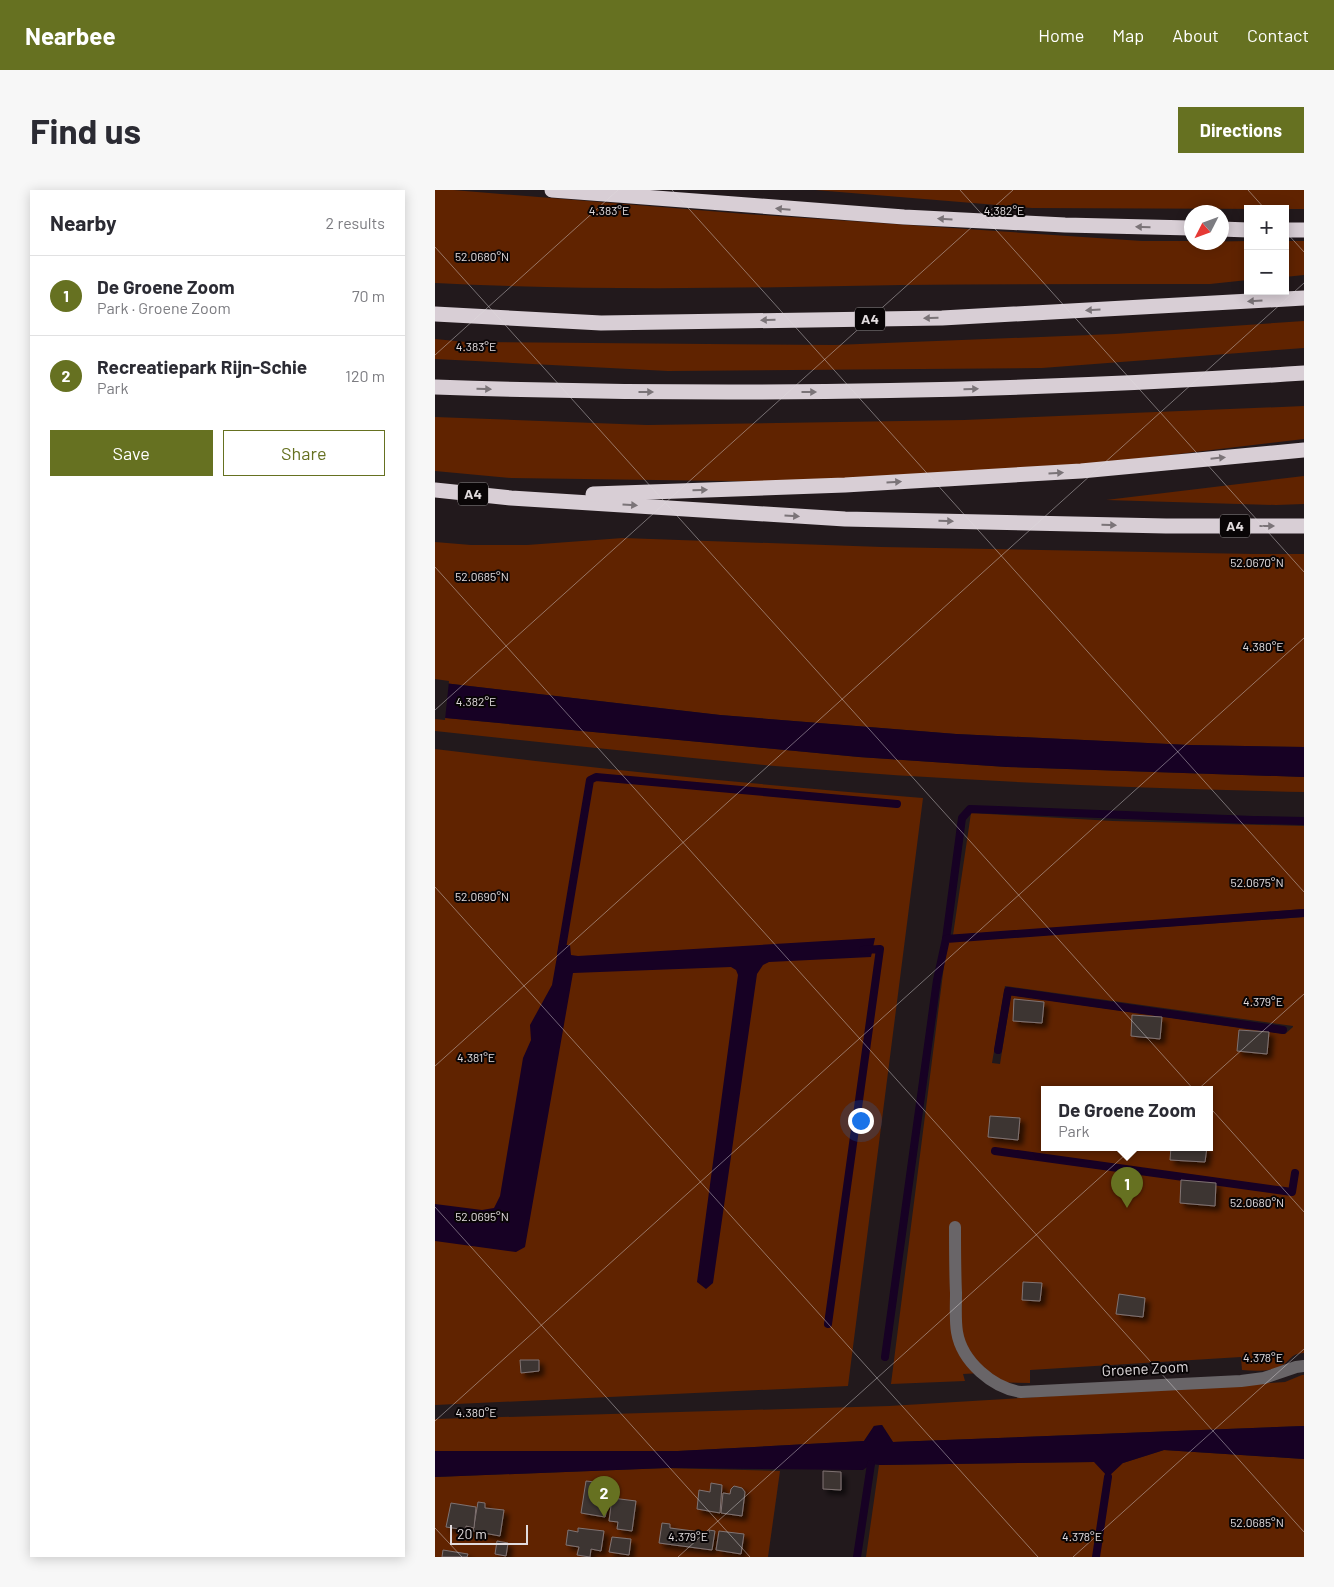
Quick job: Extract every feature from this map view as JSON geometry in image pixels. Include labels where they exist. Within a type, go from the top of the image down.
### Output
[{"type":"highway","points":[[552,190],[904,217],[1065,225],[1184,228]]},
{"type":"highway","points":[[1229,229],[1244,230]]},
{"type":"highway","points":[[1289,230],[1304,230]]},
{"type":"highway","name":"A4","points":[[435,314],[601,323],[942,318],[1304,298]]},
{"type":"highway","points":[[435,388],[612,392],[840,392],[1053,386],[1304,373]]},
{"type":"highway","name":"A4","points":[[511,498],[845,485],[1081,472],[1304,450]]},
{"type":"highway","name":"A4","points":[[435,490],[511,498],[845,519],[1166,526],[1304,526]]},
{"type":"street","name":"Groene Zoom","points":[[955,1227],[957,1333],[966,1354],[989,1380],[1001,1387],[1021,1392],[1254,1380],[1304,1366]]},
{"type":"shaded area","points":[[435,190],[746,214],[1142,241],[1184,241],[1184,250],[1229,250],[1229,241],[1244,241],[1244,280],[1210,284],[669,288],[493,286],[435,283]]},
{"type":"shaded area","points":[[815,190],[1304,190],[1304,209],[1289,209],[1289,205],[1244,205],[1244,209],[1229,209],[1229,205],[1184,205],[1184,209],[1032,208]]},
{"type":"shaded area","points":[[1289,241],[1304,241],[1304,275],[1289,277]]},
{"type":"shaded area","points":[[1304,321],[1304,348],[1042,368],[668,371],[435,359],[435,339],[466,342],[835,345],[1115,334]]},
{"type":"shaded area","points":[[1304,406],[1304,439],[1095,464],[807,482],[511,478],[435,471],[435,417],[647,425],[964,420]]},
{"type":"shaded area","points":[[1304,476],[1304,504],[1276,505],[1106,500]]},
{"type":"shaded area","points":[[623,538],[882,547],[1304,554],[1304,747],[1189,745],[956,734],[720,715],[435,682],[435,542],[471,545],[527,545]]},
{"type":"shaded area","points":[[435,682],[720,715],[956,734],[1189,745],[1304,747],[1304,777],[1007,767],[859,757],[435,717]]},
{"type":"shaded area","points":[[435,717],[859,757],[1007,767],[1304,777],[1304,792],[1039,783],[775,766],[435,731]]},
{"type":"shaded area","points":[[435,749],[679,776],[923,798],[848,1386],[435,1405]]},
{"type":"shaded area","points":[[971,813],[1113,821],[1304,826],[1304,909],[953,935]]},
{"type":"shaded area","points":[[1304,917],[1304,1353],[1293,1356],[1281,1366],[1262,1371],[1242,1370],[1241,1357],[1030,1370],[1030,1383],[986,1382],[982,1373],[963,1374],[965,1381],[891,1384],[947,942]],"holes":[[[1005,986],[1293,1026],[1285,1034],[1011,995],[1000,1064],[992,1063]]]},
{"type":"shaded area","points":[[875,938],[871,957],[769,962],[763,965],[757,974],[713,1283],[706,1289],[697,1282],[738,975],[736,970],[731,967],[573,973],[525,1247],[516,1252],[435,1241],[435,1204],[482,1210],[494,1208],[500,1196],[523,1058],[531,1040],[530,1025],[552,985],[559,945],[570,945],[571,955],[578,956]]},
{"type":"shaded area","points":[[1304,1375],[1304,1426],[893,1442],[882,1425],[874,1426],[864,1441],[678,1451],[435,1451],[435,1419],[889,1406],[1285,1382]]},
{"type":"shaded area","points":[[882,1425],[893,1442],[1304,1426],[1304,1459],[1164,1450],[1123,1463],[1108,1477],[1094,1462],[871,1464],[863,1470],[667,1468],[435,1477],[435,1451],[678,1451],[864,1441],[874,1426]]},
{"type":"shaded area","points":[[1164,1450],[1304,1459],[1304,1557],[866,1557],[879,1465],[1123,1463]]},
{"type":"shaded area","points":[[667,1468],[780,1471],[768,1557],[435,1557],[435,1477]]},
{"type":"pier","points":[[435,679],[449,681],[445,720],[435,719]]},
{"type":"building","points":[[1014,999],[1044,1002],[1042,1023],[1013,1021]]},
{"type":"building","points":[[1132,1015],[1162,1017],[1160,1039],[1131,1036]]},
{"type":"building","points":[[1239,1030],[1269,1032],[1267,1054],[1237,1051]]},
{"type":"building","points":[[990,1116],[1020,1118],[1018,1140],[988,1137]]},
{"type":"building","points":[[1171,1151],[1206,1151],[1205,1162],[1170,1160]]},
{"type":"building","points":[[1181,1180],[1216,1183],[1215,1206],[1180,1203]]},
{"type":"building","points":[[1023,1282],[1042,1283],[1040,1301],[1022,1300]]},
{"type":"building","points":[[1119,1294],[1145,1298],[1143,1317],[1116,1314]]},
{"type":"building","points":[[520,1360],[539,1360],[539,1371],[521,1373]]},
{"type":"building","points":[[823,1471],[841,1472],[841,1490],[823,1489]]},
{"type":"building","points":[[586,1481],[613,1484],[605,1517],[581,1513]]},
{"type":"building","points":[[711,1483],[722,1485],[720,1513],[697,1509],[699,1490],[710,1492]]},
{"type":"building","points":[[734,1486],[742,1488],[745,1492],[742,1516],[721,1513],[723,1493],[730,1494]]},
{"type":"building","points":[[612,1498],[636,1501],[632,1531],[617,1529],[618,1522],[609,1521]]},
{"type":"building","points":[[478,1502],[485,1503],[485,1508],[504,1510],[500,1536],[473,1531]]},
{"type":"building","points":[[451,1503],[476,1507],[474,1528],[466,1526],[466,1530],[446,1527]]},
{"type":"building","points":[[662,1523],[670,1524],[670,1528],[709,1533],[709,1530],[715,1531],[712,1550],[659,1543]]},
{"type":"building","points":[[578,1528],[604,1531],[601,1551],[591,1549],[590,1557],[577,1555],[579,1547],[566,1545],[568,1530],[578,1532]]},
{"type":"building","points":[[719,1531],[744,1534],[741,1554],[716,1550]]},
{"type":"building","points":[[612,1537],[631,1539],[629,1555],[609,1552]]},
{"type":"building","points":[[497,1541],[508,1543],[506,1556],[495,1554]]},
{"type":"building","points":[[443,1550],[468,1554],[467,1557],[442,1557]]},
{"type":"waterway","points":[[561,954],[590,780],[596,777],[897,804]]},
{"type":"waterway","points":[[946,939],[962,818],[970,809],[1304,821]]},
{"type":"waterway","points":[[885,1357],[937,980],[946,939],[1304,913]]},
{"type":"waterway","points":[[828,1324],[880,949],[863,950]]},
{"type":"waterway","points":[[998,1050],[1008,991],[1283,1030]]},
{"type":"waterway","points":[[995,1151],[1292,1192],[1295,1173]]},
{"type":"waterway","points":[[857,1557],[871,1464]]},
{"type":"waterway","points":[[1096,1557],[1108,1477]]},
{"type":"place","name":"De Groene Zoom","points":[[1127,1208]]},
{"type":"place","name":"Recreatiepark Rijn-Schie","points":[[604,1517]]}]
